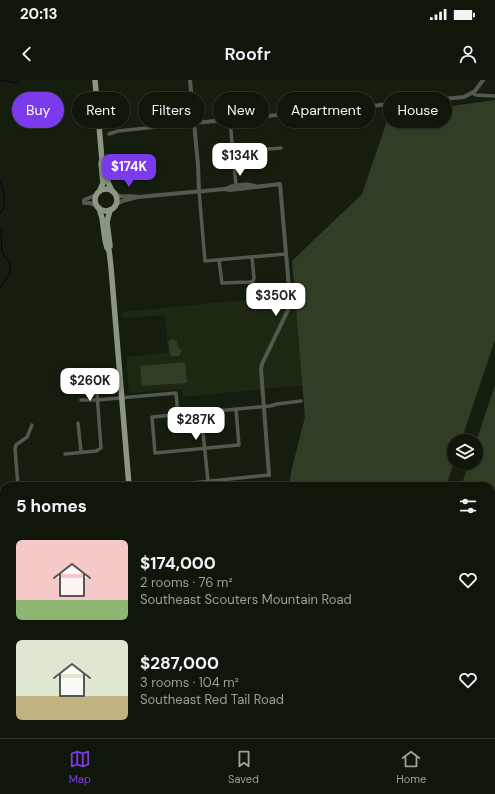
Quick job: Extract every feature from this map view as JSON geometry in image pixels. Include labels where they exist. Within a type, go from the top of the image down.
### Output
[{"type":"main road","points":[[95,80],[103,184],[95,201],[102,218],[107,248],[109,250]]},
{"type":"main road","points":[[98,207],[105,211],[110,210],[116,205],[117,201],[108,182],[104,162],[102,160]]},
{"type":"main road","points":[[98,193],[106,189],[114,193]]},
{"type":"main road","points":[[110,210],[107,222],[129,482]]},
{"type":"street","points":[[190,80],[191,92]]},
{"type":"street","points":[[269,116],[457,98],[472,93],[478,89],[483,80]]},
{"type":"street","points":[[472,93],[476,95],[495,96]]},
{"type":"street","points":[[109,134],[118,130],[140,128]]},
{"type":"street","points":[[194,128],[205,261],[286,254]]},
{"type":"street","points":[[231,128],[236,186]]},
{"type":"street","points":[[233,152],[281,148]]},
{"type":"street","points":[[116,205],[122,201],[138,197],[225,189],[251,184],[256,186]]},
{"type":"street","points":[[199,482],[269,475],[260,373],[262,364],[290,306],[280,184],[230,190],[225,189]]},
{"type":"street","points":[[98,193],[84,200],[84,203],[90,203],[98,207]]},
{"type":"street","points":[[114,193],[122,197],[138,197]]},
{"type":"street","points":[[219,260],[222,283],[253,281],[252,257]]},
{"type":"street","points":[[65,454],[97,451],[101,448],[96,380]]},
{"type":"street","points":[[81,400],[176,393],[178,415]]},
{"type":"street","points":[[236,409],[239,445],[155,453],[152,417],[201,413],[301,401]]},
{"type":"street","points":[[201,413],[208,481]]},
{"type":"street","points":[[78,423],[81,452]]},
{"type":"street","points":[[18,482],[16,445],[27,437],[32,425]]},
{"type":"shaded area","points":[[495,100],[495,340],[463,434],[447,434],[447,470],[451,470],[447,482],[290,482],[305,417],[292,261],[362,194],[385,128],[452,128],[452,106]]},
{"type":"shaded area","points":[[295,295],[303,385],[183,397],[182,389],[129,392],[126,357],[168,353],[165,315],[123,318],[122,312]]},
{"type":"shaded area","points":[[171,339],[177,341],[178,347],[182,351],[179,356],[172,356],[170,354],[168,342]]},
{"type":"shaded area","points":[[185,362],[187,383],[142,386],[140,366]]},
{"type":"shaded area","points":[[495,385],[495,482],[462,482],[467,470],[483,470],[483,434],[479,434]]},
{"type":"waterway","points":[[0,82],[3,80],[15,83],[18,80]]},
{"type":"waterway","points":[[0,180],[4,193],[4,206],[0,214]]},
{"type":"waterway","points":[[0,230],[2,252],[10,263],[10,273],[0,288]]}]
